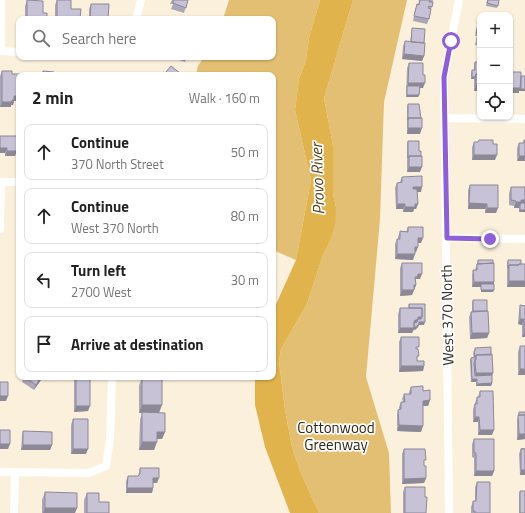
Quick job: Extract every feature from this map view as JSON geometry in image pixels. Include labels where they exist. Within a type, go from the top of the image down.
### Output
[{"type":"street","points":[[1,0],[0,51],[16,52]]},
{"type":"street","points":[[137,16],[142,0]]},
{"type":"street","name":"West 370 North","points":[[449,513],[444,77],[460,0]]},
{"type":"street","points":[[445,118],[525,119]]},
{"type":"street","points":[[0,229],[0,182],[16,182]]},
{"type":"street","points":[[447,238],[525,239]]},
{"type":"street","points":[[0,472],[89,473],[106,466],[110,439],[112,380]]},
{"type":"street","points":[[14,513],[15,473]]},
{"type":"green space","points":[[229,0],[320,0],[309,38],[306,60],[299,79],[295,110],[311,180],[296,260],[276,251],[276,72],[197,72],[198,66],[202,60],[276,60],[276,16],[224,16]]},
{"type":"green space","name":"Cottonwood Greenway","points":[[353,0],[407,0],[384,102],[380,219],[366,377],[389,453],[391,513],[319,513],[300,471],[292,447],[285,410],[279,361],[281,349],[307,304],[323,255],[329,243],[336,207],[333,194],[333,146],[324,98]]},
{"type":"water","name":"Provo River","points":[[320,0],[353,0],[324,98],[333,146],[333,194],[336,207],[335,226],[323,255],[307,304],[281,349],[279,361],[285,410],[292,447],[300,471],[319,513],[290,513],[265,447],[255,405],[255,380],[276,380],[276,304],[296,260],[311,180],[295,110],[299,79],[306,60],[309,38]]},
{"type":"building","points":[[27,0],[43,1],[43,13],[47,13],[47,16],[27,16]]},
{"type":"building","points":[[57,0],[71,0],[71,9],[81,9],[80,16],[57,16]]},
{"type":"building","points":[[174,0],[188,0],[186,8],[173,3]]},
{"type":"building","points":[[420,0],[430,0],[429,2],[433,2],[432,7],[429,6],[428,8],[431,9],[429,19],[414,16],[417,4],[419,5]]},
{"type":"building","points":[[488,0],[499,0],[498,6],[487,3]]},
{"type":"building","points":[[91,4],[109,4],[108,16],[90,16]]},
{"type":"building","points":[[412,28],[425,29],[424,43],[411,42]]},
{"type":"building","points":[[405,41],[425,43],[424,56],[404,54]]},
{"type":"building","points":[[475,62],[477,62],[477,74],[475,77],[472,77],[472,70],[475,70]]},
{"type":"building","points":[[409,63],[423,63],[425,83],[408,83]]},
{"type":"building","points":[[171,66],[179,72],[166,72]]},
{"type":"building","points":[[2,71],[12,71],[12,74],[16,74],[16,96],[14,96],[14,100],[12,100],[12,102],[2,102]]},
{"type":"building","points":[[513,72],[521,72],[521,88],[513,88]]},
{"type":"building","points":[[476,74],[477,74],[477,85]]},
{"type":"building","points":[[521,76],[525,76],[525,89],[520,89]]},
{"type":"building","points":[[407,86],[420,86],[419,95],[407,95]]},
{"type":"building","points":[[408,104],[419,104],[421,118],[408,118]]},
{"type":"building","points":[[408,118],[422,118],[422,128],[408,128]]},
{"type":"building","points":[[0,136],[16,136],[16,151],[7,151],[7,148],[0,148]]},
{"type":"building","points":[[479,140],[493,140],[493,144],[497,144],[497,155],[474,155],[474,142],[478,142]]},
{"type":"building","points":[[524,140],[525,156],[519,156],[519,143],[524,143]]},
{"type":"building","points":[[408,141],[419,141],[419,151],[421,151],[421,156],[409,156],[408,158]]},
{"type":"building","points":[[409,156],[422,156],[422,167],[409,167]]},
{"type":"building","points":[[422,176],[422,187],[413,187],[413,189],[417,189],[418,204],[415,204],[415,207],[405,207],[405,204],[397,204],[397,183],[402,182],[402,177]]},
{"type":"building","points":[[470,185],[498,185],[498,208],[487,208],[487,204],[469,203]]},
{"type":"building","points":[[511,187],[525,187],[525,200],[516,202],[511,200]]},
{"type":"building","points":[[521,203],[525,203],[525,210],[520,210]]},
{"type":"building","points":[[408,227],[423,227],[423,238],[418,238],[418,247],[415,247],[415,254],[397,254],[397,239],[400,239],[400,231],[408,232]]},
{"type":"building","points":[[478,260],[493,260],[493,263],[478,264]]},
{"type":"building","points":[[508,260],[521,260],[521,264],[509,265],[508,268]]},
{"type":"building","points":[[402,263],[422,263],[422,274],[418,274],[417,277],[415,277],[416,285],[414,285],[414,290],[402,290]]},
{"type":"building","points":[[494,263],[494,282],[474,282],[473,270],[477,270],[477,264]]},
{"type":"building","points":[[525,264],[525,281],[509,281],[509,265]]},
{"type":"building","points":[[481,284],[494,284],[494,290],[481,290]]},
{"type":"building","points":[[473,300],[487,300],[487,311],[473,311]]},
{"type":"building","points":[[409,304],[425,304],[425,322],[419,322],[416,327],[414,327],[414,323],[422,317],[422,308],[409,308]]},
{"type":"building","points":[[520,305],[525,306],[525,332],[524,319],[520,319]]},
{"type":"building","points":[[400,308],[422,308],[422,317],[418,317],[418,319],[414,321],[414,328],[400,328]]},
{"type":"building","points":[[488,311],[489,333],[472,333],[471,312]]},
{"type":"building","points":[[401,337],[419,337],[419,347],[416,347],[416,349],[418,349],[419,356],[417,356],[417,361],[424,361],[424,366],[401,366]]},
{"type":"building","points":[[520,346],[525,346],[525,369],[520,369]]},
{"type":"building","points":[[491,347],[491,355],[476,355],[475,357],[475,348]]},
{"type":"building","points":[[492,354],[493,373],[476,373],[476,355]]},
{"type":"building","points":[[475,357],[475,376],[492,375],[492,383],[477,384],[477,379],[472,379],[471,358]]},
{"type":"building","points":[[29,380],[39,380],[36,385]]},
{"type":"building","points":[[76,380],[90,380],[90,406],[76,406]]},
{"type":"building","points":[[142,380],[162,380],[162,405],[142,405]]},
{"type":"building","points":[[0,382],[8,382],[8,396],[0,396]]},
{"type":"building","points":[[423,386],[423,391],[430,390],[430,400],[423,401],[423,426],[399,425],[398,410],[401,409],[401,402],[405,402],[404,394],[411,394],[411,387]]},
{"type":"building","points":[[480,391],[493,391],[494,430],[480,430],[479,417],[475,417],[475,404],[477,404],[477,397],[480,397]]},
{"type":"building","points":[[142,412],[165,413],[165,432],[157,432],[157,442],[142,442]]},
{"type":"building","points":[[519,412],[525,412],[525,415],[519,415]]},
{"type":"building","points":[[518,415],[525,415],[525,434],[519,434]]},
{"type":"building","points":[[73,419],[88,419],[88,449],[73,449]]},
{"type":"building","points":[[0,430],[10,430],[10,444],[0,444]]},
{"type":"building","points":[[23,431],[52,432],[52,445],[23,445]]},
{"type":"building","points":[[474,439],[494,439],[494,471],[476,471]]},
{"type":"building","points":[[404,449],[425,449],[426,460],[424,460],[424,466],[426,466],[426,478],[404,479]]},
{"type":"building","points":[[521,449],[525,449],[525,470],[521,470]]},
{"type":"building","points":[[140,468],[159,468],[159,478],[153,478],[153,488],[127,488],[128,476],[138,476],[140,474]]},
{"type":"building","points":[[477,482],[490,482],[490,513],[475,513],[475,511],[473,511],[473,501],[476,501]]},
{"type":"building","points":[[405,487],[425,487],[425,497],[427,497],[426,513],[405,513]]},
{"type":"building","points":[[520,491],[525,491],[525,513],[520,513]]},
{"type":"building","points":[[45,492],[77,493],[77,508],[45,508]]},
{"type":"building","points":[[87,493],[99,493],[99,502],[109,502],[109,513],[87,513]]},
{"type":"route","points":[[451,41],[444,77],[447,238],[490,239]]}]
